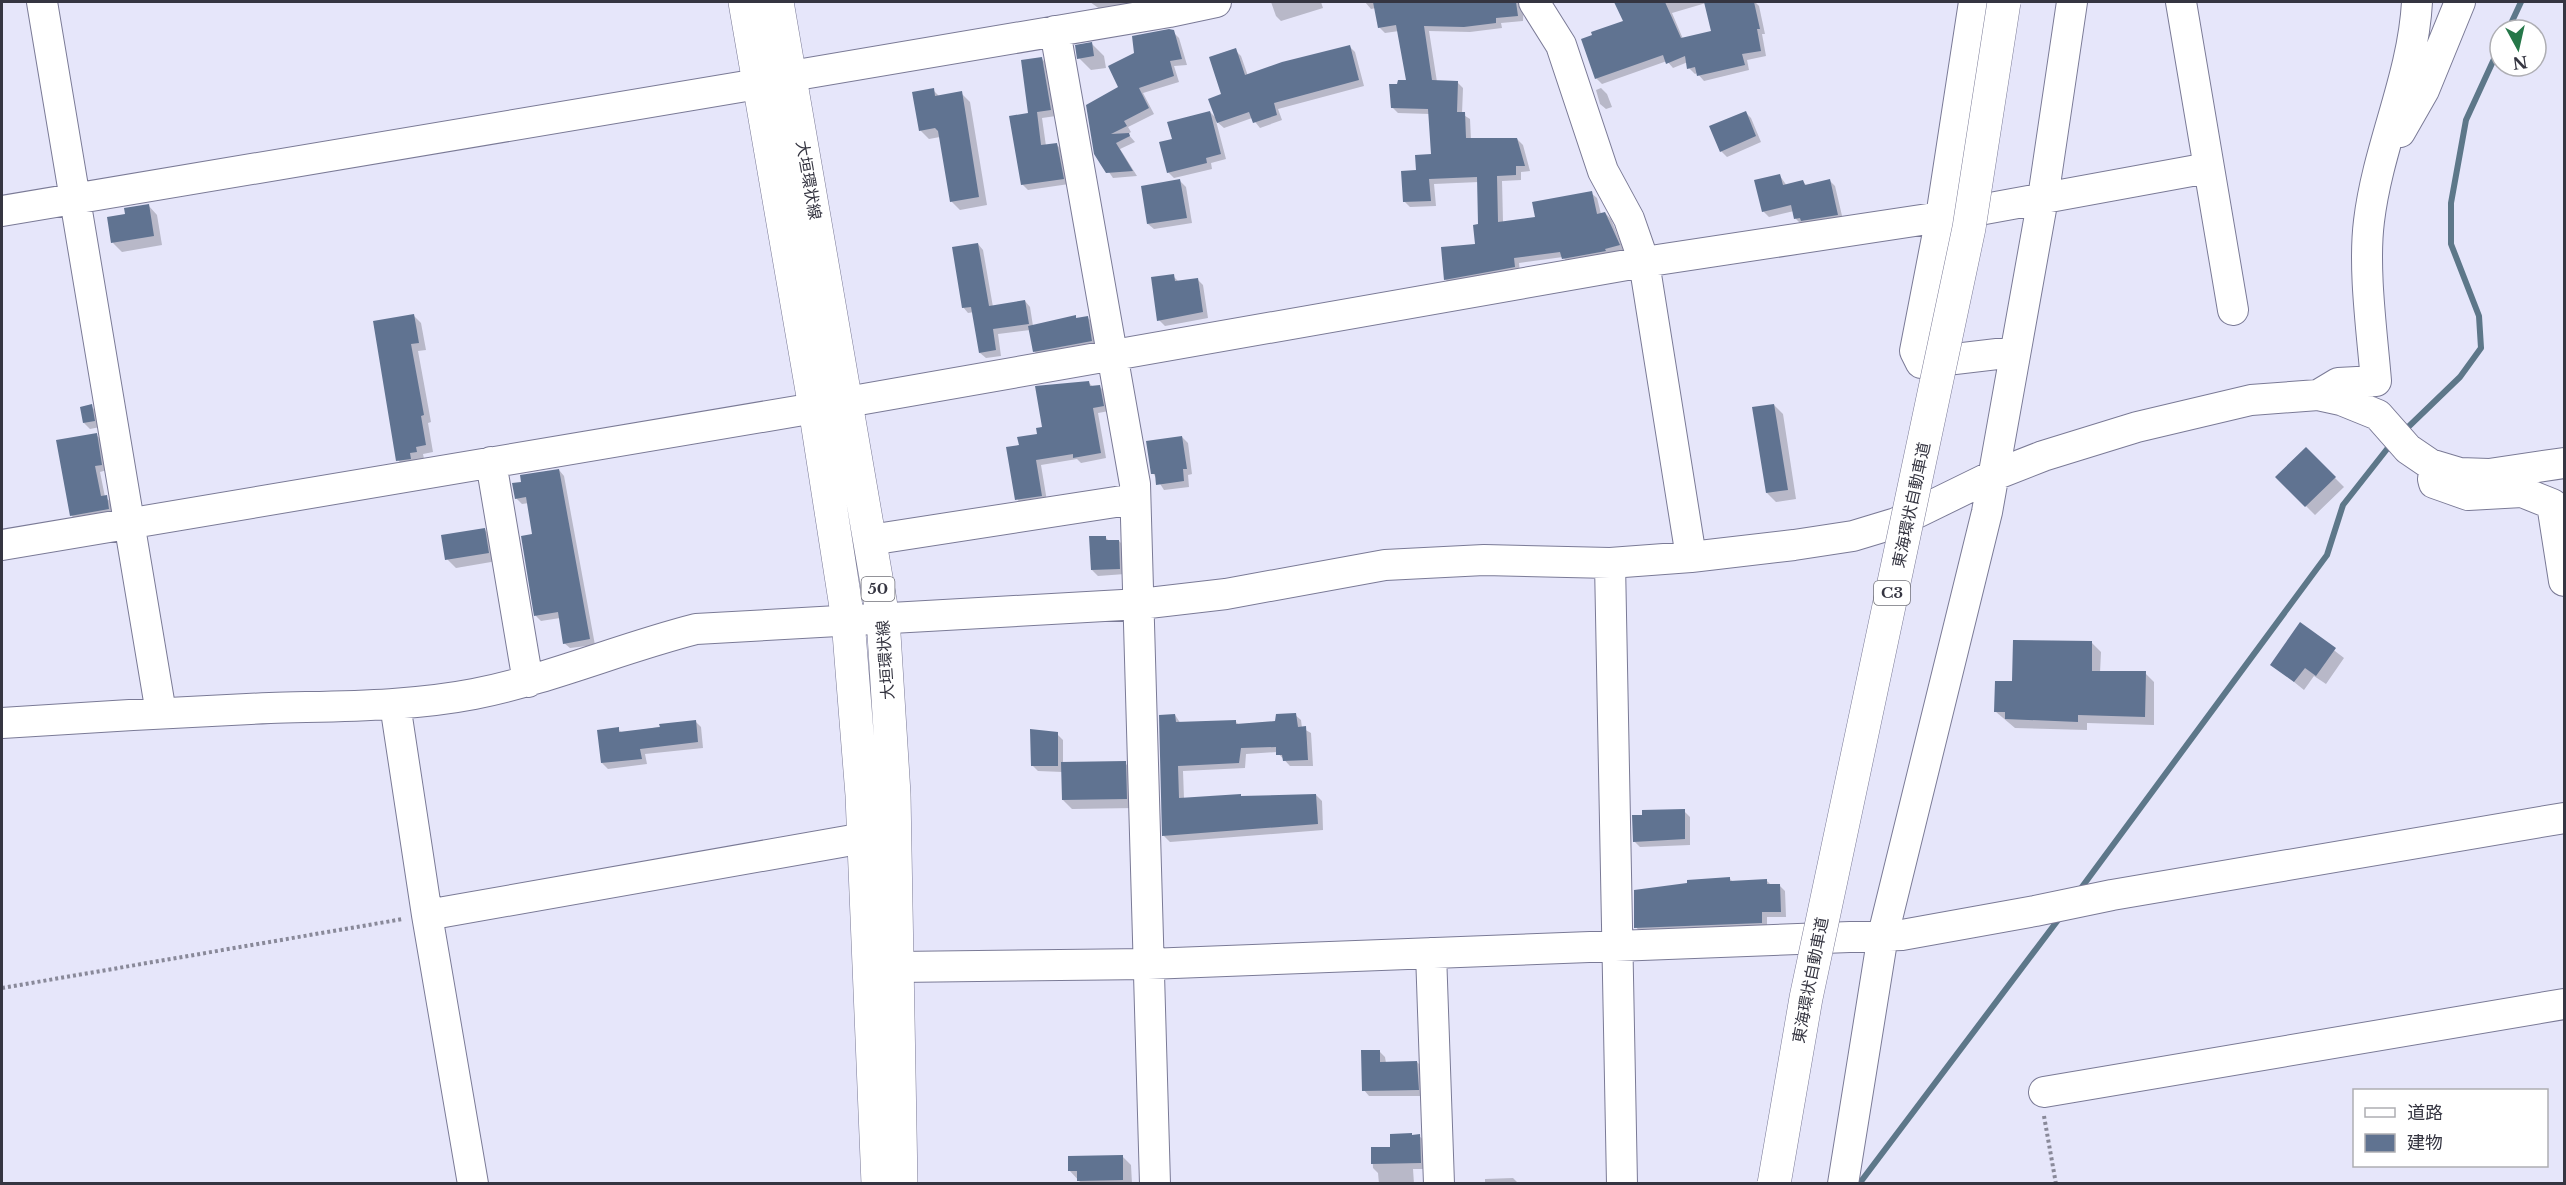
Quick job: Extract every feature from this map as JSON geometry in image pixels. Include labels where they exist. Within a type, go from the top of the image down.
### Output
[{"type":"main road","name":"大垣環状線","points":[[745,2],[815,408],[848,620],[864,838],[878,1184]]},
{"type":"main road","name":"大垣環状線","points":[[777,2],[883,618],[894,794],[902,1184]]},
{"type":"main road","name":"東海環状自動車道","points":[[1774,1184],[1806,998],[1970,228],[2004,2]]},
{"type":"street","points":[[42,2],[161,712]]},
{"type":"street","points":[[2,211],[758,84],[791,76],[1215,2]]},
{"type":"street","points":[[1534,2],[1561,45],[1603,171],[1629,219],[1644,262],[1691,557]]},
{"type":"street","points":[[1974,2],[1941,217],[1915,351],[1921,363],[2014,352]]},
{"type":"street","points":[[1845,1170],[1883,935],[1987,512],[1992,476],[1999,454],[2014,352],[2043,198],[2072,2]]},
{"type":"street","points":[[2181,2],[2233,310]]},
{"type":"street","points":[[2318,395],[2338,383],[2376,381],[2368,281],[2368,222],[2379,166],[2415,35],[2417,2]]},
{"type":"street","points":[[2379,166],[2424,90],[2460,2]]},
{"type":"street","points":[[1055,31],[1135,484],[1155,1184]]},
{"type":"street","points":[[847,402],[1644,262],[1941,217],[2208,168]]},
{"type":"street","points":[[2,723],[161,712],[395,704],[471,695],[528,682],[651,641],[696,629],[1140,604],[1226,594],[1385,565],[1484,560],[1610,563],[1691,557],[1853,536],[1896,523],[1992,476],[2043,456],[2137,427],[2251,400],[2318,395],[2341,400],[2378,415],[2408,449],[2430,465],[2460,473],[2489,474],[2565,463]]},
{"type":"street","points":[[2,545],[815,408]]},
{"type":"street","points":[[491,462],[528,682]]},
{"type":"street","points":[[2430,465],[2434,483],[2468,495],[2522,492],[2552,504],[2565,581]]},
{"type":"street","points":[[870,540],[1135,499]]},
{"type":"street","points":[[1610,563],[1622,1184]]},
{"type":"street","points":[[395,704],[427,915],[473,1184]]},
{"type":"street","points":[[897,967],[1148,964],[1902,935],[2112,895],[2565,818]]},
{"type":"street","points":[[427,915],[864,838]]},
{"type":"street","points":[[1431,953],[1439,1184]]},
{"type":"street","points":[[2044,1092],[2565,1004]]},
{"type":"path","points":[[2,988],[427,915]]},
{"type":"path","points":[[2044,1092],[2043,1109],[2056,1184]]},
{"type":"building","points":[[1373,2],[1516,2],[1518,16],[1496,18],[1496,23],[1464,27],[1424,26],[1432,80],[1458,81],[1457,112],[1465,112],[1466,138],[1517,138],[1525,166],[1516,166],[1516,175],[1497,176],[1498,222],[1535,217],[1532,202],[1592,191],[1597,214],[1605,212],[1620,245],[1605,249],[1606,251],[1562,259],[1560,252],[1514,258],[1515,267],[1444,280],[1441,247],[1475,244],[1473,225],[1478,224],[1477,177],[1429,179],[1431,201],[1403,202],[1401,171],[1416,170],[1415,155],[1431,154],[1428,109],[1391,108],[1389,84],[1397,84],[1398,80],[1406,80],[1396,25],[1378,28]]},
{"type":"building","points":[[1614,2],[1665,2],[1681,38],[1711,31],[1704,2],[1754,2],[1760,29],[1757,29],[1761,51],[1742,54],[1745,65],[1697,76],[1695,67],[1687,69],[1685,56],[1666,64],[1663,55],[1595,79],[1581,39],[1592,35],[1591,32],[1623,21]]},
{"type":"building","points":[[1174,30],[1182,59],[1170,61],[1174,76],[1139,88],[1149,108],[1124,121],[1127,126],[1111,134],[1129,133],[1130,136],[1116,143],[1133,171],[1106,173],[1094,154],[1086,105],[1118,87],[1108,66],[1134,53],[1132,36]]},
{"type":"building","points":[[1092,42],[1094,56],[1077,59],[1075,45]]},
{"type":"building","points":[[1350,45],[1359,80],[1274,103],[1277,115],[1253,123],[1249,112],[1217,123],[1208,99],[1221,94],[1209,57],[1236,48],[1245,75],[1282,62]]},
{"type":"building","points":[[1042,57],[1051,110],[1037,112],[1041,145],[1057,143],[1064,179],[1021,185],[1009,116],[1028,113],[1021,60]]},
{"type":"building","points":[[934,88],[935,96],[962,91],[979,197],[950,202],[938,131],[935,128],[919,131],[912,92]]},
{"type":"building","points":[[1210,111],[1221,154],[1206,158],[1207,163],[1167,173],[1159,142],[1172,139],[1167,122]]},
{"type":"building","points":[[1746,111],[1756,136],[1720,152],[1709,126]]},
{"type":"building","points":[[1780,174],[1783,185],[1803,180],[1805,185],[1830,179],[1838,215],[1801,221],[1800,218],[1794,219],[1791,205],[1762,212],[1754,180]]},
{"type":"building","points":[[1180,179],[1187,218],[1147,224],[1141,186]]},
{"type":"building","points":[[149,204],[154,236],[111,243],[107,217],[125,214],[124,208]]},
{"type":"building","points":[[978,243],[989,306],[1025,300],[1029,324],[993,329],[996,350],[979,353],[971,307],[962,308],[952,247]]},
{"type":"building","points":[[1174,274],[1175,281],[1198,278],[1203,312],[1157,321],[1151,277]]},
{"type":"building","points":[[414,314],[419,343],[411,344],[424,415],[421,416],[426,445],[416,447],[417,452],[410,453],[411,459],[396,461],[373,321]]},
{"type":"building","points":[[1076,315],[1076,318],[1088,316],[1092,341],[1033,352],[1028,326]]},
{"type":"building","points":[[1089,381],[1090,386],[1100,385],[1104,406],[1093,408],[1101,453],[1073,458],[1073,454],[1036,460],[1042,496],[1015,500],[1006,447],[1019,445],[1017,437],[1037,434],[1036,428],[1042,427],[1035,386]]},
{"type":"building","points":[[92,404],[95,421],[83,423],[80,407]]},
{"type":"building","points":[[1774,404],[1788,490],[1766,493],[1752,407]]},
{"type":"building","points":[[97,433],[102,465],[95,466],[101,496],[107,495],[109,509],[70,516],[56,440]]},
{"type":"building","points":[[1182,436],[1187,469],[1183,469],[1184,481],[1156,485],[1155,474],[1151,474],[1146,441]]},
{"type":"building","points":[[2306,447],[2336,477],[2305,507],[2275,477]]},
{"type":"building","points":[[559,469],[590,639],[563,644],[558,612],[534,616],[521,536],[532,534],[526,497],[515,499],[512,483],[521,482],[520,475]]},
{"type":"building","points":[[485,528],[489,553],[445,560],[441,535]]},
{"type":"building","points":[[1089,536],[1106,536],[1106,540],[1119,540],[1120,569],[1091,570]]},
{"type":"building","points":[[2300,622],[2336,648],[2316,676],[2305,668],[2294,682],[2270,665]]},
{"type":"building","points":[[2013,640],[2092,641],[2092,671],[2146,671],[2145,717],[2078,715],[2078,722],[2005,719],[2005,712],[1994,712],[1995,681],[2012,681]]},
{"type":"building","points":[[1296,713],[1298,727],[1306,726],[1308,760],[1283,761],[1282,755],[1276,755],[1276,747],[1241,748],[1239,763],[1178,766],[1179,798],[1241,794],[1241,796],[1316,794],[1318,824],[1162,836],[1159,715],[1175,714],[1176,722],[1236,720],[1236,724],[1275,721],[1276,714]]},
{"type":"building","points":[[696,720],[698,742],[640,749],[642,759],[601,763],[597,730],[619,727],[619,732]]},
{"type":"building","points":[[1030,729],[1058,732],[1058,766],[1031,766]]},
{"type":"building","points":[[1126,761],[1127,799],[1062,800],[1061,762]]},
{"type":"building","points":[[1685,809],[1685,839],[1633,842],[1632,815],[1642,815],[1642,810]]},
{"type":"building","points":[[1730,877],[1730,881],[1767,879],[1767,884],[1780,884],[1781,912],[1762,912],[1762,923],[1634,928],[1634,890],[1687,883],[1687,880]]},
{"type":"building","points":[[1361,1050],[1380,1050],[1380,1062],[1417,1061],[1419,1090],[1362,1091]]},
{"type":"building","points":[[1412,1133],[1412,1135],[1420,1134],[1421,1163],[1371,1164],[1371,1147],[1390,1147],[1390,1134]]},
{"type":"building","points":[[1123,1155],[1123,1180],[1077,1181],[1077,1171],[1068,1171],[1068,1156]]},
{"type":"waterway","points":[[2514,18],[2521,2]]},
{"type":"waterway","points":[[2403,432],[2460,377],[2481,348],[2479,316],[2451,244],[2451,203],[2466,120],[2488,72]]},
{"type":"waterway","points":[[2079,891],[2327,555],[2343,505],[2391,444]]},
{"type":"waterway","points":[[1859,1184],[2061,916]]}]
